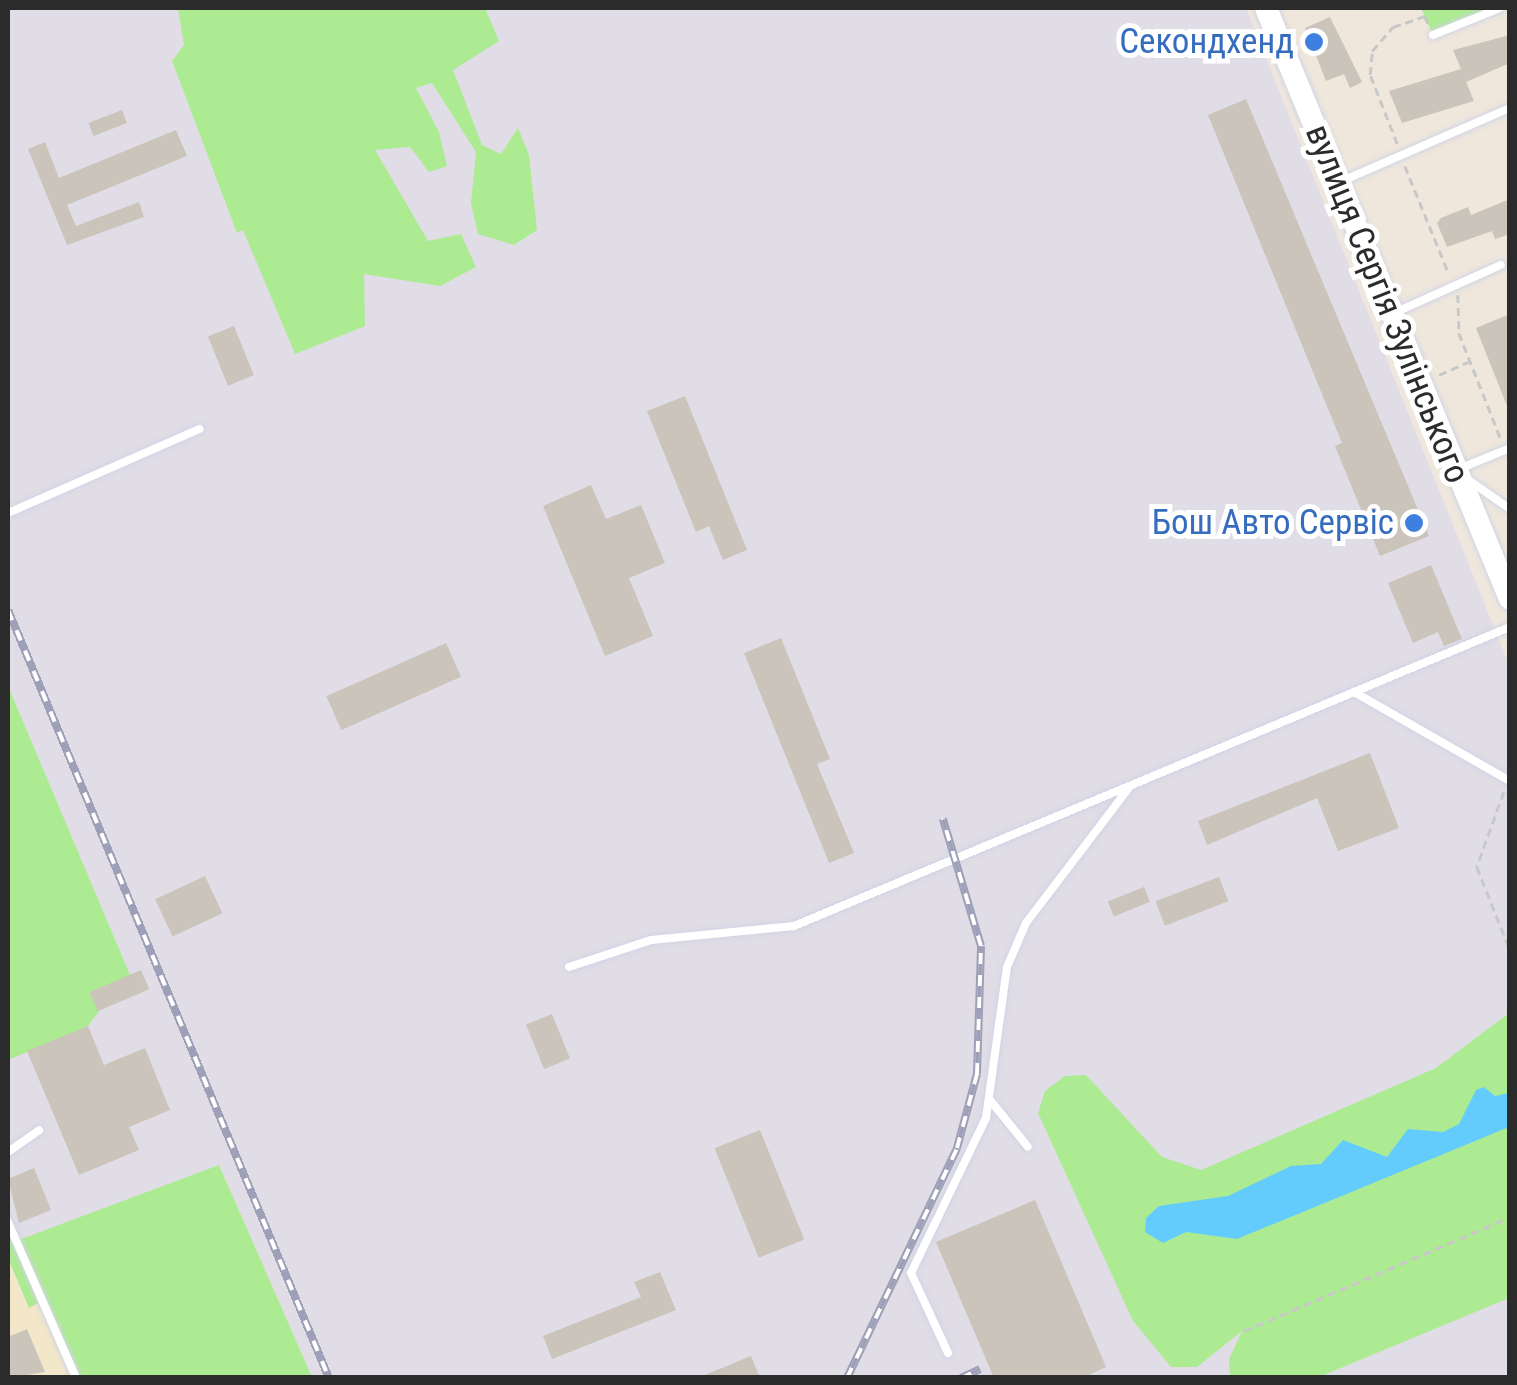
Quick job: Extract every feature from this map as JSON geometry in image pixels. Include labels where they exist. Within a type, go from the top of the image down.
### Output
[{"type":"street","name":"вулиця Сергія Зулінського","points":[[1266,8],[1510,600]]},
{"type":"lane","points":[[1433,35],[1500,8]]},
{"type":"lane","points":[[1338,183],[1510,108]]},
{"type":"lane","points":[[1390,314],[1501,265]]},
{"type":"lane","points":[[8,513],[199,429]]},
{"type":"lane","points":[[1455,470],[1507,448]]},
{"type":"lane","points":[[1455,470],[1510,508]]},
{"type":"lane","points":[[569,967],[651,940],[794,926],[1510,627]]},
{"type":"lane","points":[[1354,692],[1509,781]]},
{"type":"lane","points":[[948,1354],[911,1273],[990,1100],[1003,985],[1017,940],[1130,786]]},
{"type":"lane","points":[[990,1100],[1028,1147]]},
{"type":"lane","points":[[8,1152],[40,1130]]},
{"type":"lane","points":[[8,1222],[76,1378]]},
{"type":"path","points":[[1422,8],[1433,35]]},
{"type":"path","points":[[1425,16],[1380,36],[1370,62],[1402,156],[1461,304],[1459,333],[1507,448]]},
{"type":"path","points":[[1509,781],[1477,866],[1510,950]]},
{"type":"path","points":[[1244,1331],[1510,1217]]},
{"type":"shaded area","points":[[8,8],[1246,8],[1509,665],[1509,1377],[312,1377],[219,1165],[8,1378]]},
{"type":"shaded area","points":[[8,1222],[76,1377],[8,1377]]},
{"type":"green space","points":[[178,8],[485,8],[499,41],[453,70],[482,145],[501,154],[518,128],[529,155],[537,230],[514,245],[478,234],[471,203],[476,152],[432,83],[416,88],[439,132],[447,166],[429,172],[410,147],[375,150],[428,241],[461,234],[476,267],[440,286],[364,274],[365,326],[295,354],[243,230],[237,233],[172,61],[184,45]]},
{"type":"green space","points":[[1421,8],[1500,8],[1433,35]]},
{"type":"green space","points":[[8,686],[130,975],[91,992],[99,1011],[88,1026],[8,1060]]},
{"type":"green space","points":[[1509,1013],[1509,1298],[1319,1377],[1230,1377],[1229,1359],[1242,1331],[1197,1367],[1171,1367],[1133,1321],[1038,1113],[1045,1091],[1065,1076],[1086,1075],[1162,1157],[1201,1170],[1436,1068]]},
{"type":"green space","points":[[219,1165],[312,1377],[75,1377],[16,1241]]},
{"type":"green space","points":[[8,1231],[38,1303],[29,1308],[8,1258]]},
{"type":"water","points":[[1484,1087],[1495,1096],[1509,1093],[1509,1127],[1237,1239],[1186,1232],[1163,1243],[1145,1232],[1146,1218],[1159,1206],[1228,1196],[1291,1166],[1321,1164],[1343,1140],[1387,1157],[1408,1129],[1443,1132],[1459,1124],[1476,1090]]},
{"type":"building","points":[[1330,17],[1362,82],[1350,88],[1344,74],[1326,81],[1305,28]]},
{"type":"building","points":[[1510,35],[1510,63],[1466,82],[1474,101],[1402,123],[1389,91],[1461,69],[1453,50]]},
{"type":"building","points":[[1246,99],[1429,536],[1380,556],[1335,446],[1342,443],[1208,115]]},
{"type":"building","points":[[122,110],[127,123],[93,136],[88,123]]},
{"type":"building","points":[[176,130],[187,156],[67,205],[76,226],[139,202],[144,217],[67,245],[28,149],[45,142],[59,178]]},
{"type":"building","points":[[1510,199],[1510,234],[1495,239],[1492,231],[1447,247],[1437,223],[1441,218],[1468,207],[1471,215]]},
{"type":"building","points":[[1510,314],[1510,411],[1509,411],[1476,328]]},
{"type":"building","points":[[234,326],[254,375],[228,386],[208,336]]},
{"type":"building","points":[[685,396],[747,550],[723,560],[709,526],[696,532],[647,411]]},
{"type":"building","points":[[591,485],[606,519],[641,505],[665,563],[629,578],[653,636],[605,656],[543,506]]},
{"type":"building","points":[[1431,565],[1462,639],[1444,646],[1438,632],[1413,643],[1388,583]]},
{"type":"building","points":[[781,638],[830,759],[817,764],[854,853],[829,863],[744,653]]},
{"type":"building","points":[[446,643],[461,677],[341,730],[326,696]]},
{"type":"building","points":[[1370,753],[1399,828],[1338,851],[1317,798],[1207,845],[1198,821]]},
{"type":"building","points":[[205,876],[222,913],[172,936],[155,899]]},
{"type":"building","points":[[1219,877],[1228,901],[1165,926],[1156,901]]},
{"type":"building","points":[[1144,887],[1150,902],[1114,916],[1108,902]]},
{"type":"building","points":[[141,970],[149,989],[98,1011],[89,992]]},
{"type":"building","points":[[552,1014],[570,1059],[544,1069],[526,1024]]},
{"type":"building","points":[[88,1026],[104,1065],[145,1048],[170,1110],[129,1127],[139,1150],[79,1175],[27,1051]]},
{"type":"building","points":[[760,1130],[804,1239],[759,1258],[715,1148]]},
{"type":"building","points":[[34,1168],[51,1210],[19,1223],[8,1179]]},
{"type":"building","points":[[1035,1200],[1106,1367],[1082,1378],[994,1378],[936,1242]]},
{"type":"building","points":[[660,1272],[676,1310],[552,1359],[543,1336],[641,1297],[634,1282]]},
{"type":"building","points":[[27,1329],[45,1372],[8,1378],[8,1337]]},
{"type":"building","points":[[751,1356],[760,1378],[700,1378],[700,1377]]},
{"type":"railway","points":[[8,610],[329,1378]]},
{"type":"railway","points":[[847,1378],[957,1148],[977,1074],[981,946],[943,819]]},
{"type":"railway","points":[[961,1378],[980,1369]]},
{"type":"place","name":"Секондхенд","points":[[1314,42]]},
{"type":"place","name":"Бош Авто Сервіс","points":[[1414,523]]}]
